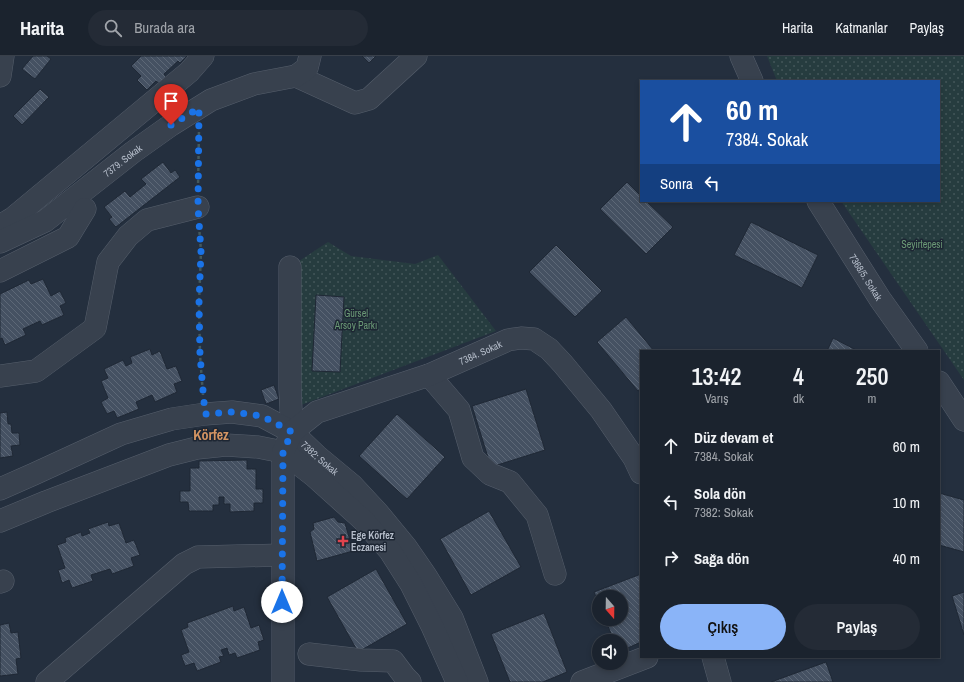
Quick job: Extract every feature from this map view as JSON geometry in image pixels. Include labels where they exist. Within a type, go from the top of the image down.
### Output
[{"type":"street","points":[[0,76],[3,56]]},
{"type":"street","points":[[0,226],[13,218],[189,72],[203,56]]},
{"type":"street","points":[[310,56],[307,68],[296,76],[355,103],[370,99],[416,56]]},
{"type":"street","points":[[741,56],[752,80]]},
{"type":"street","name":"7379. Sokak","points":[[0,242],[45,220],[133,152],[171,125],[211,100],[254,84],[296,76]]},
{"type":"street","name":"7368/5. Sokak","points":[[819,202],[880,299],[916,350]]},
{"type":"street","points":[[0,376],[36,371],[95,328],[108,262],[128,236],[146,220],[198,207]]},
{"type":"street","points":[[0,271],[68,237],[85,209]]},
{"type":"street","points":[[290,268],[290,388],[292,432]]},
{"type":"street","name":"7384. Sokak","points":[[283,452],[292,432],[317,412],[429,375],[508,340],[521,338],[534,339],[549,349],[563,364],[601,410],[634,458],[640,471]]},
{"type":"street","points":[[429,375],[459,410],[474,458],[490,474],[510,482],[536,515],[555,574]]},
{"type":"street","points":[[940,385],[964,420]]},
{"type":"street","name":"7382: Sokak","points":[[0,489],[121,434],[172,419],[232,412],[262,416],[292,432],[317,456],[352,485],[378,513],[426,576],[452,618],[477,682]]},
{"type":"street","name":"7382: Sokak","points":[[0,521],[169,455],[197,448],[226,445],[258,447],[283,452],[314,476],[358,515],[390,551],[414,591],[432,626],[457,682]]},
{"type":"street","points":[[282,682],[283,452]]},
{"type":"street","points":[[47,682],[184,564],[198,557],[282,555]]},
{"type":"street","points":[[309,654],[361,660],[392,661],[410,682]]},
{"type":"street","points":[[582,682],[644,658]]},
{"type":"street","points":[[713,658],[720,682]]},
{"type":"path","points":[[199,108],[198,207],[201,251],[199,303],[200,355],[205,414]]},
{"type":"green space","name":"Seyirtepesi","points":[[767,56],[964,56],[964,380],[842,202],[940,202],[940,80],[777,80]]},
{"type":"green space","name":"Gürsel Arsoy Parkı","points":[[328,242],[351,256],[415,264],[438,255],[496,331],[301,405],[290,267]]},
{"type":"building","points":[[33,56],[47,56],[51,59],[35,79],[22,69]]},
{"type":"building","points":[[141,56],[187,56],[180,63],[178,61],[164,74],[166,77],[159,83],[156,81],[147,90],[137,80],[141,76],[131,66]]},
{"type":"building","points":[[362,56],[376,56],[369,63]]},
{"type":"building","points":[[40,89],[49,97],[22,125],[13,116]]},
{"type":"building","points":[[163,162],[171,173],[175,170],[180,177],[116,227],[109,219],[112,217],[104,207],[125,191],[130,197],[146,184],[141,179]]},
{"type":"building","points":[[627,182],[640,195],[640,202],[647,202],[673,227],[646,254],[600,209]]},
{"type":"building","points":[[751,222],[818,255],[802,288],[734,255]]},
{"type":"building","points":[[556,245],[602,291],[575,317],[529,272]]},
{"type":"building","points":[[43,279],[51,296],[60,291],[66,303],[60,306],[64,315],[42,325],[40,321],[23,329],[26,335],[5,345],[2,338],[0,339],[0,294],[29,280],[31,284]]},
{"type":"building","points":[[316,295],[344,297],[340,372],[312,371]]},
{"type":"building","points":[[626,317],[653,350],[640,350],[640,390],[638,391],[597,342]]},
{"type":"building","points":[[833,338],[856,350],[827,350]]},
{"type":"building","points":[[150,349],[152,355],[160,351],[167,369],[176,366],[182,381],[174,384],[177,392],[155,402],[152,395],[136,402],[139,409],[117,418],[114,411],[107,414],[101,402],[108,398],[101,381],[108,378],[104,369],[123,360],[126,366],[132,363],[130,357]]},
{"type":"building","points":[[274,385],[279,399],[266,404],[261,390]]},
{"type":"building","points":[[526,389],[545,450],[491,467],[472,406]]},
{"type":"building","points":[[7,412],[8,424],[11,424],[12,433],[19,433],[20,445],[11,446],[13,456],[0,458],[0,413]]},
{"type":"building","points":[[397,414],[445,457],[407,499],[359,456]]},
{"type":"building","points":[[247,460],[247,469],[256,469],[256,489],[263,489],[263,503],[254,503],[254,511],[230,512],[230,504],[224,504],[224,497],[219,497],[219,505],[213,505],[213,511],[189,511],[188,502],[180,502],[180,491],[190,491],[190,468],[199,468],[199,461]]},
{"type":"building","points":[[940,493],[964,500],[964,552],[940,545]]},
{"type":"building","points":[[489,511],[521,567],[471,595],[440,539]]},
{"type":"building","points":[[334,517],[338,522],[345,523],[353,551],[317,561],[310,532],[314,529],[313,523]]},
{"type":"building","points":[[108,522],[109,526],[119,523],[126,543],[134,540],[140,555],[131,558],[134,566],[112,574],[110,569],[91,575],[93,581],[72,588],[69,580],[62,583],[58,570],[65,568],[57,545],[66,542],[65,538],[81,532],[82,536],[90,533],[88,529]]},
{"type":"building","points":[[376,569],[407,624],[358,652],[327,597]]},
{"type":"building","points":[[640,574],[640,642],[628,648],[628,634],[611,634],[608,626],[628,626],[628,590],[599,590]]},
{"type":"building","points":[[964,592],[964,635],[952,596]]},
{"type":"building","points":[[233,606],[234,611],[244,607],[251,628],[259,625],[264,640],[258,642],[260,650],[237,658],[235,653],[229,655],[227,648],[221,650],[224,656],[219,657],[221,662],[197,671],[194,663],[185,666],[181,655],[189,652],[181,630],[188,627],[187,623]]},
{"type":"building","points":[[544,613],[567,672],[543,682],[510,682],[491,634]]},
{"type":"building","points":[[9,623],[11,633],[18,632],[21,658],[16,659],[18,674],[0,676],[0,625]]},
{"type":"building","points":[[826,662],[833,682],[771,682]]},
{"type":"place","name":"Ege Körfez Eczanesi","points":[[343,541]]},
{"type":"district","name":"Körfez","points":[[211,435]]},
{"type":"route","points":[[171,125],[199,108],[198,207],[201,251],[199,303],[200,355],[205,414],[232,412],[262,416],[292,432],[283,452],[282,602]]}]
